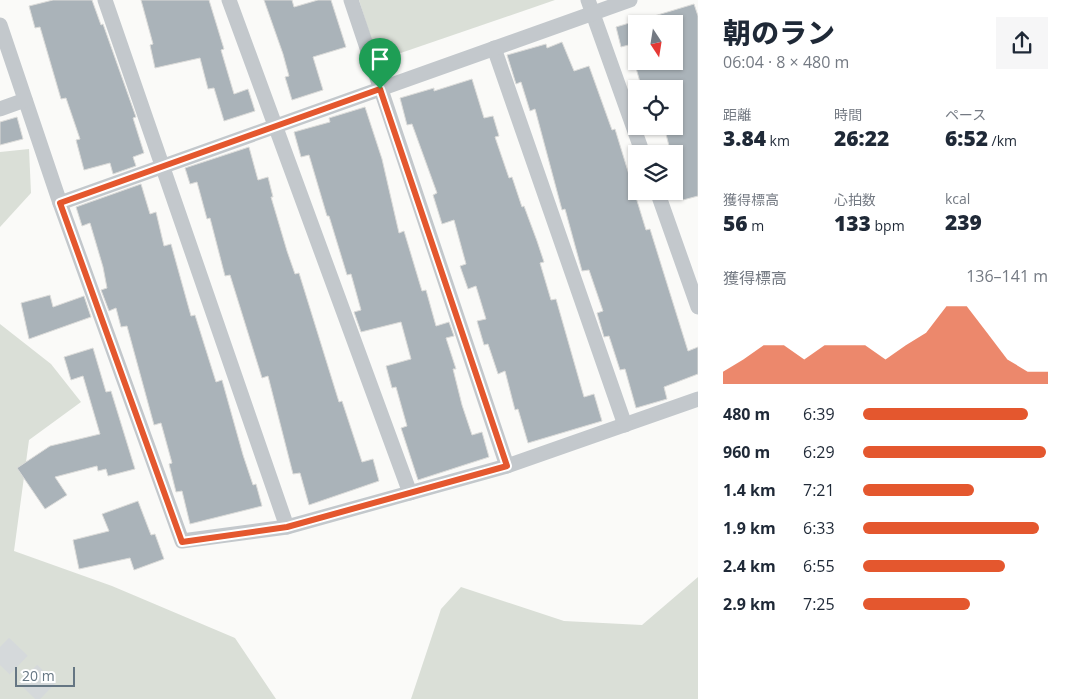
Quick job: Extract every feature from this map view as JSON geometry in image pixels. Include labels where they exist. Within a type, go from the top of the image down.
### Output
[{"type":"street","points":[[105,0],[287,527]]},
{"type":"street","points":[[229,0],[410,493]]},
{"type":"street","points":[[351,0],[507,466]]},
{"type":"street","points":[[60,203],[494,48],[590,7],[630,0]]},
{"type":"street","points":[[590,7],[640,145]]},
{"type":"street","points":[[0,24],[60,203],[182,542],[287,527],[410,493],[507,466],[698,399]]},
{"type":"street","points":[[494,48],[625,425]]},
{"type":"street","points":[[0,109],[25,100]]},
{"type":"street","points":[[659,200],[698,307]]},
{"type":"shaded area","points":[[359,0],[555,0],[389,57],[375,51]]},
{"type":"shaded area","points":[[29,149],[31,193],[0,227],[0,152]]},
{"type":"shaded area","points":[[0,324],[51,364],[81,402],[29,440],[14,551],[112,586],[235,638],[276,699],[0,699]]},
{"type":"shaded area","points":[[698,577],[698,699],[411,699],[441,609],[461,587],[564,621],[642,625]]},
{"type":"building","points":[[53,0],[92,0],[101,25],[103,24],[136,117],[133,118],[144,153],[133,157],[136,166],[113,174],[110,163],[84,170],[76,140],[80,139],[66,98],[61,99],[40,27],[35,28],[29,6]]},
{"type":"building","points":[[141,0],[209,0],[224,49],[221,50],[234,94],[248,89],[255,111],[224,121],[214,88],[208,89],[200,58],[155,68],[150,45],[153,44]]},
{"type":"building","points":[[264,0],[292,0],[294,7],[318,0],[331,0],[346,47],[313,57],[323,90],[292,100],[285,77],[289,76],[283,54]]},
{"type":"building","points":[[694,4],[698,16],[698,196],[683,200],[683,145],[669,145],[666,135],[683,135],[683,80],[639,80],[637,70],[683,70],[683,15],[658,15]]},
{"type":"building","points":[[628,23],[628,45],[621,47],[616,27]]},
{"type":"building","points":[[562,42],[574,71],[589,66],[612,130],[615,129],[628,171],[628,200],[637,200],[646,230],[650,229],[688,351],[698,347],[698,374],[664,387],[667,399],[636,408],[625,369],[620,370],[609,336],[604,337],[597,313],[603,311],[589,270],[582,271],[565,209],[562,210],[535,109],[530,111],[521,82],[516,84],[507,55],[546,44],[547,48]]},
{"type":"building","points":[[472,79],[484,118],[493,116],[499,136],[495,137],[509,178],[512,177],[522,207],[524,206],[537,241],[544,262],[540,263],[551,300],[556,299],[584,397],[594,394],[602,421],[528,443],[518,409],[515,410],[505,371],[498,374],[488,344],[484,345],[477,321],[486,319],[476,286],[468,289],[460,266],[466,264],[454,220],[442,224],[433,195],[437,193],[412,124],[407,125],[400,98],[434,88],[434,91]]},
{"type":"building","points":[[365,107],[382,159],[399,233],[404,231],[422,291],[426,290],[436,326],[449,322],[454,336],[446,338],[456,369],[453,369],[462,405],[472,435],[482,432],[489,457],[418,480],[401,428],[407,426],[396,387],[392,388],[386,366],[411,359],[401,322],[361,332],[354,312],[361,310],[351,274],[347,275],[309,155],[301,157],[294,132],[330,122],[329,118]]},
{"type":"building","points":[[17,117],[23,139],[0,145],[0,122]]},
{"type":"building","points":[[249,147],[258,180],[268,177],[273,197],[271,197],[287,251],[295,274],[299,273],[339,402],[342,401],[362,462],[373,459],[379,481],[309,505],[300,473],[293,474],[268,376],[262,378],[230,275],[225,276],[210,218],[207,219],[197,182],[190,184],[185,168]]},
{"type":"building","points":[[141,184],[150,214],[156,212],[164,246],[171,244],[191,316],[195,315],[216,382],[222,380],[243,455],[253,485],[256,484],[262,506],[190,524],[182,491],[176,492],[169,464],[172,463],[161,423],[154,425],[127,326],[121,327],[116,308],[109,311],[101,290],[107,288],[103,267],[90,223],[82,226],[76,207]]},
{"type":"building","points":[[50,295],[53,307],[84,296],[91,317],[29,339],[21,303]]},
{"type":"building","points":[[93,348],[106,392],[111,391],[135,469],[108,476],[106,469],[98,471],[97,466],[55,477],[67,495],[45,509],[17,468],[50,446],[100,434],[83,376],[71,380],[64,357]]},
{"type":"building","points":[[138,501],[151,535],[155,534],[164,559],[134,570],[130,558],[79,569],[73,540],[109,531],[102,514]]},
{"type":"tunnel","points":[[0,647],[54,699]]},
{"type":"route","points":[[380,89],[507,466],[287,527],[182,542],[60,203],[380,89]]}]
